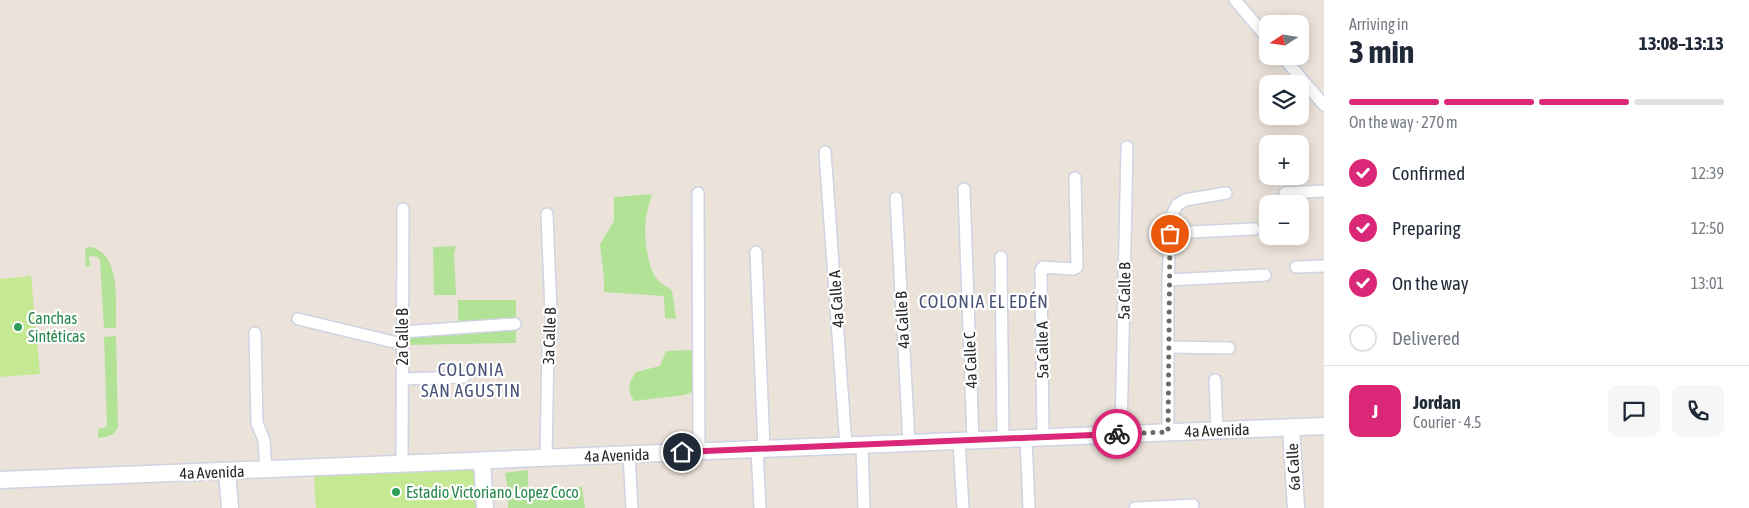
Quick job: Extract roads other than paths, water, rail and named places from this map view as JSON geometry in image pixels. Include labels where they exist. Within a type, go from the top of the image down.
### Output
[{"type":"street","points":[[1235,0],[1259,28]]},
{"type":"street","points":[[1290,65],[1324,105]]},
{"type":"street","name":"5a Calle B","points":[[1122,434],[1127,148]]},
{"type":"street","name":"4a Calle A","points":[[825,152],[854,445],[864,508]]},
{"type":"street","name":"5a Calle A","points":[[1044,437],[1041,270],[1043,267],[1073,269],[1077,267],[1075,178]]},
{"type":"street","name":"4a Calle C","points":[[962,508],[966,440],[964,189]]},
{"type":"street","points":[[1285,193],[1324,191]]},
{"type":"street","points":[[698,193],[699,452]]},
{"type":"street","points":[[1168,432],[1170,223],[1173,211],[1182,202],[1226,193]]},
{"type":"street","name":"4a Calle B","points":[[896,198],[909,443]]},
{"type":"street","name":"2a Calle B","points":[[402,464],[403,209]]},
{"type":"street","name":"3a Calle B","points":[[546,458],[548,346],[552,336],[547,214]]},
{"type":"street","points":[[1170,234],[1254,229]]},
{"type":"street","points":[[756,252],[761,449],[760,508]]},
{"type":"street","points":[[1002,257],[1003,439]]},
{"type":"street","points":[[1296,267],[1324,266]]},
{"type":"street","points":[[1168,280],[1266,275]]},
{"type":"street","points":[[298,319],[402,338],[515,324]]},
{"type":"street","points":[[256,333],[257,424],[264,440],[266,470]]},
{"type":"street","points":[[1168,347],[1229,348]]},
{"type":"street","points":[[402,379],[464,377]]},
{"type":"street","points":[[1215,380],[1217,430]]},
{"type":"street","name":"4a Avenida","points":[[0,480],[1324,426]]},
{"type":"street","name":"6a Calle","points":[[1291,427],[1296,508]]},
{"type":"street","points":[[1026,438],[1030,508]]},
{"type":"street","points":[[629,455],[632,508]]},
{"type":"street","points":[[482,461],[485,508]]},
{"type":"street","points":[[227,471],[230,508]]},
{"type":"street","points":[[1135,508],[1193,505]]},
{"type":"place","name":"Canchas Sintéticas","points":[[18,327]]},
{"type":"place","name":"Estadio Victoriano Lopez Coco","points":[[396,492]]},
{"type":"district","name":"COLONIA EL EDÉN","points":[[984,301]]},
{"type":"district","name":"COLONIA SAN AGUSTIN","points":[[471,379]]}]
